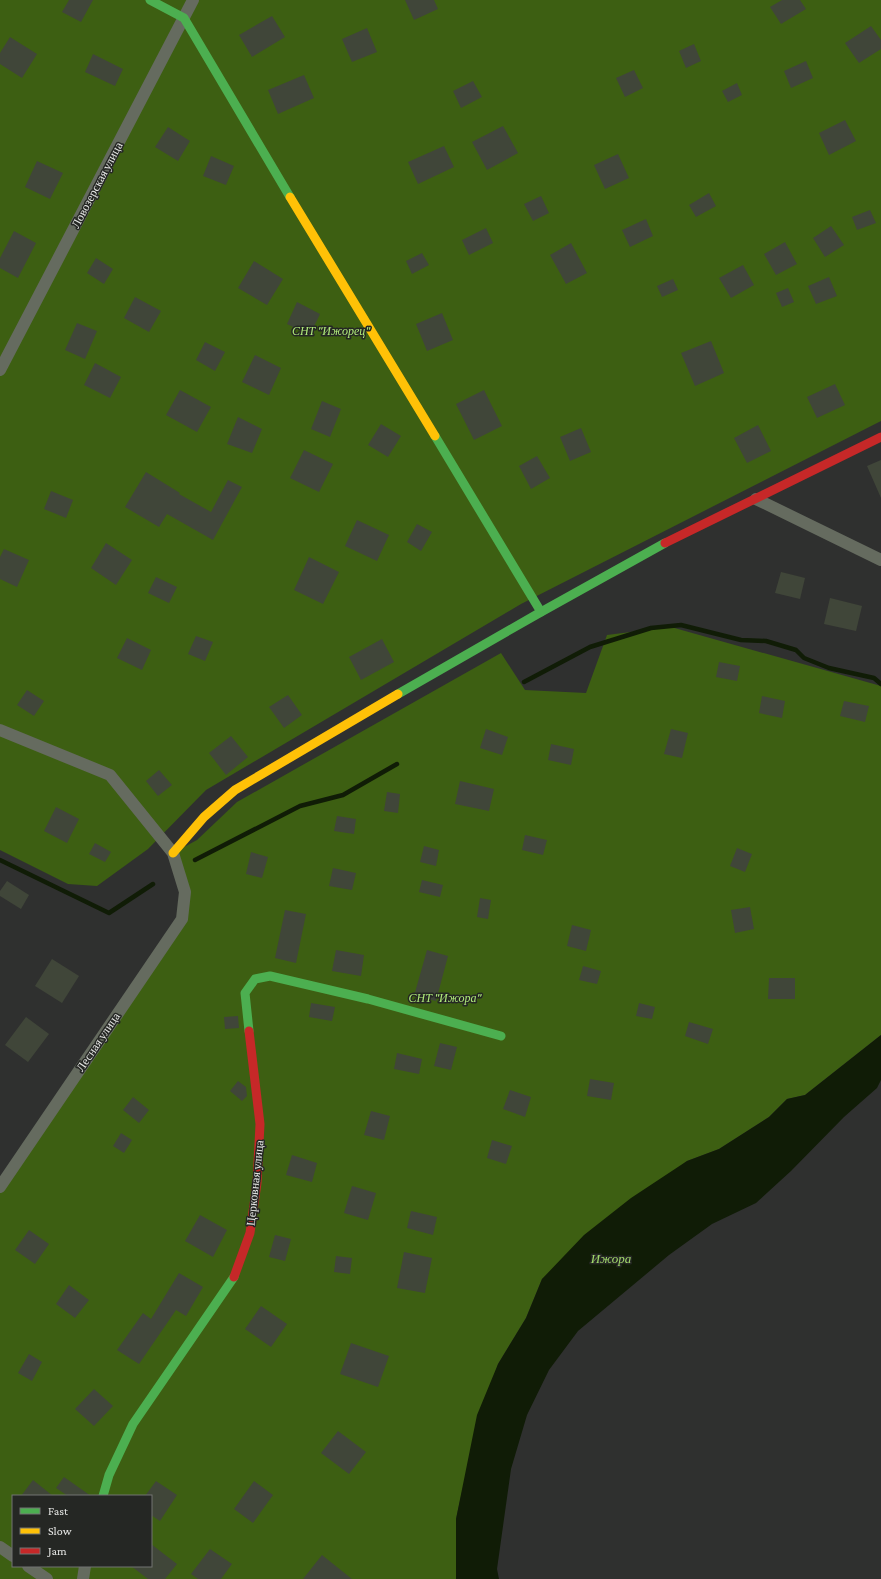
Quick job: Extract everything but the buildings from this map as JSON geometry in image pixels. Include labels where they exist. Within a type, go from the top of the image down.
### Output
[{"type":"street","points":[[150,0],[184,18],[257,143],[541,612]]},
{"type":"street","name":"Ловозерская улица","points":[[0,370],[193,0]]},
{"type":"street","points":[[0,730],[110,775],[173,854],[204,817],[235,790],[541,612],[664,544],[881,437]]},
{"type":"street","points":[[756,499],[881,560]]},
{"type":"street","name":"Лесная улица","points":[[0,1187],[182,919],[185,892],[173,854]]},
{"type":"street","name":"Церковная улица","points":[[103,1495],[110,1475],[133,1424],[234,1277],[250,1233],[258,1183],[260,1124],[245,993],[255,979],[270,976],[360,997],[501,1036]]},
{"type":"street","points":[[0,1547],[12,1555]]},
{"type":"street","points":[[29,1567],[47,1579]]},
{"type":"street","points":[[83,1579],[85,1567]]},
{"type":"green space","name":"СНТ \"Ижорец\"","points":[[0,0],[881,0],[881,421],[521,604],[206,790],[148,849],[97,886],[68,884],[0,850]]},
{"type":"green space","name":"СНТ \"Ижора\"","points":[[671,627],[881,686],[881,1035],[805,1095],[787,1099],[769,1117],[719,1149],[687,1161],[542,1279],[526,1318],[498,1364],[466,1474],[456,1519],[456,1579],[0,1579],[0,1187],[182,919],[185,892],[173,853],[197,840],[237,802],[501,653],[525,690],[586,693],[607,635]]},
{"type":"water","name":"Ижора","points":[[881,1035],[881,1080],[877,1088],[844,1117],[791,1171],[756,1203],[712,1224],[669,1255],[578,1331],[549,1370],[527,1415],[511,1469],[497,1569],[499,1579],[456,1579],[456,1519],[477,1415],[498,1364],[526,1318],[542,1279],[584,1235],[631,1198],[687,1161],[719,1149],[769,1117],[787,1099],[805,1095]]},
{"type":"waterway","points":[[524,682],[590,647],[651,628],[681,625],[741,640],[766,641],[796,650],[804,658],[829,668],[874,678],[881,684]]},
{"type":"waterway","points":[[195,860],[300,806],[343,795],[397,764]]},
{"type":"waterway","points":[[0,860],[109,913],[153,884]]},
{"type":"traffic: fast","points":[[150,0],[184,18],[290,197]]},
{"type":"traffic: fast","points":[[435,436],[541,612]]},
{"type":"traffic: fast","points":[[398,694],[665,543]]},
{"type":"traffic: fast","points":[[249,1031],[245,993],[255,979],[270,976],[368,999],[501,1036]]},
{"type":"traffic: fast","points":[[103,1495],[109,1475],[133,1424],[234,1277]]},
{"type":"traffic: slow","points":[[290,197],[435,436]]},
{"type":"traffic: slow","points":[[173,853],[204,817],[235,790],[398,694]]},
{"type":"traffic: jam","points":[[665,543],[881,437]]},
{"type":"traffic: jam","points":[[234,1277],[250,1233],[257,1183],[260,1124],[249,1031]]}]
